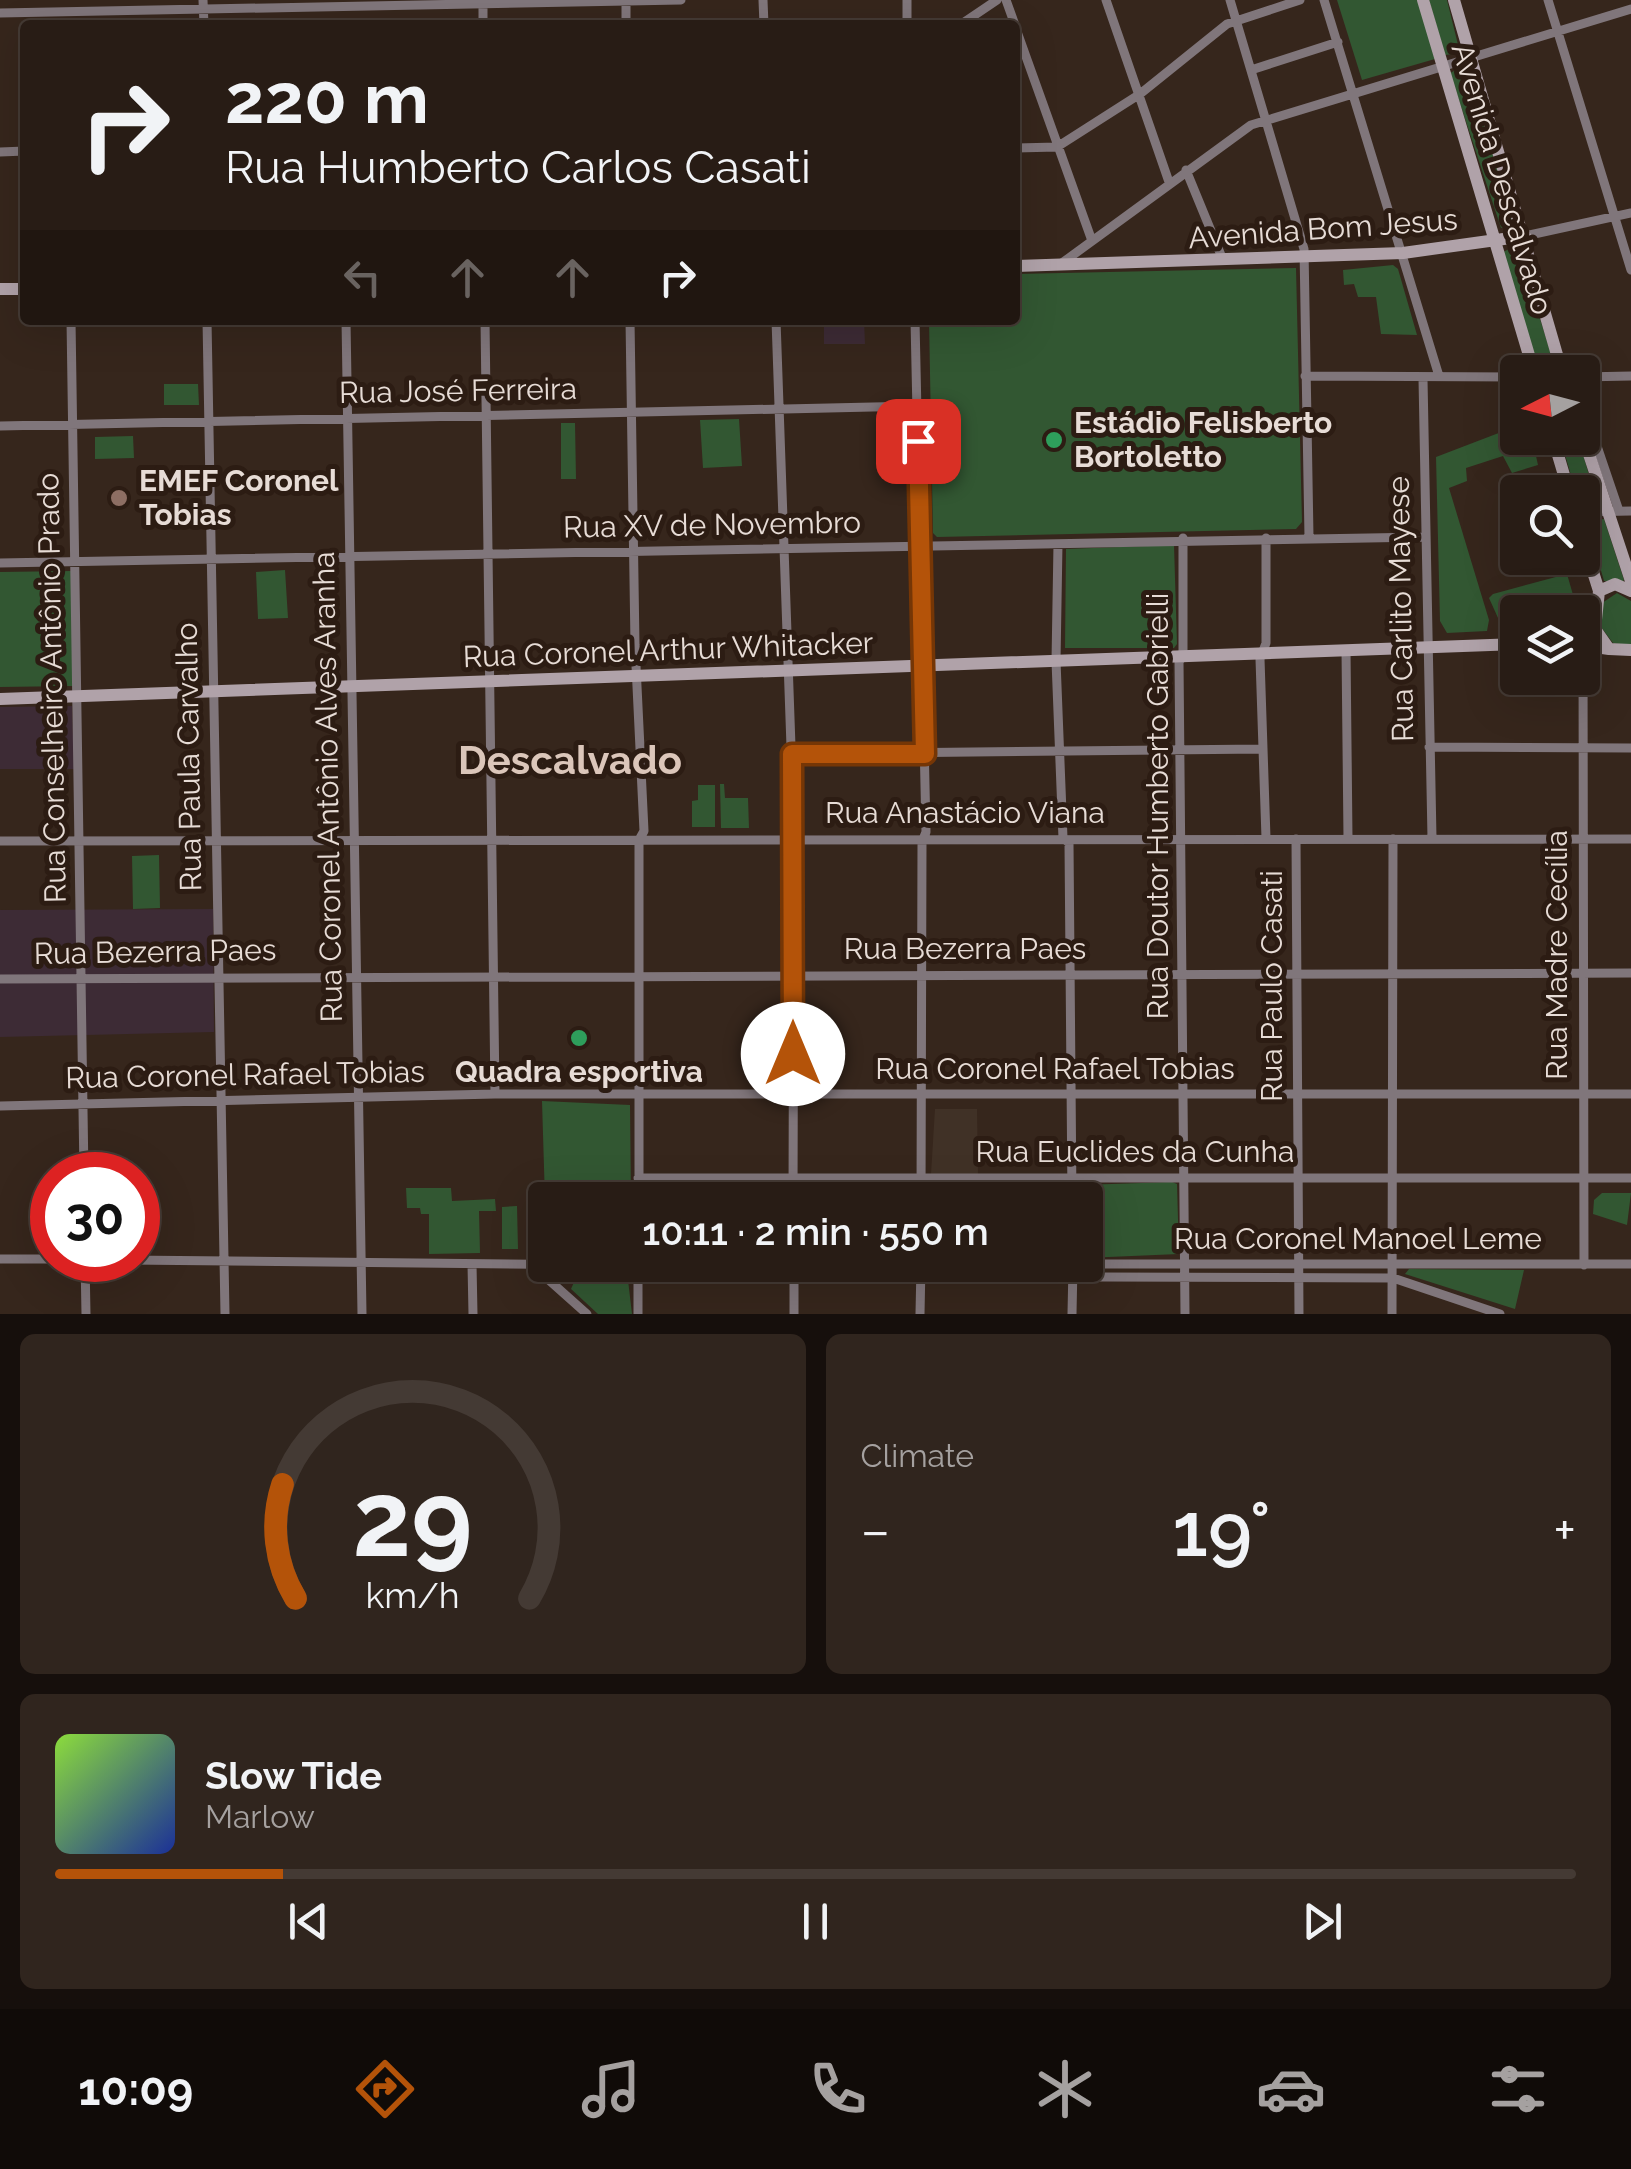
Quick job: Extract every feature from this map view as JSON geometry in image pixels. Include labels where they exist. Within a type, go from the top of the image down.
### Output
[{"type":"main road","name":"Avenida Descalvado","points":[[1423,0],[1529,355]]},
{"type":"main road","name":"Avenida Descalvado","points":[[1454,0],[1557,355]]},
{"type":"main road","name":"Avenida Bom Jesus","points":[[1020,266],[1402,254],[1525,236]]},
{"type":"main road","points":[[1591,455],[1614,511],[1631,581]]},
{"type":"main road","points":[[1594,575],[1599,595]]},
{"type":"main road","points":[[1599,591],[1615,584],[1631,591]]},
{"type":"main road","points":[[1600,636],[1610,649]]},
{"type":"main road","name":"Rua Coronel Arthur Whitacker","points":[[0,699],[1500,645]]},
{"type":"main road","points":[[1600,647],[1631,650]]},
{"type":"street","points":[[22,0],[22,12]]},
{"type":"street","points":[[96,0],[96,12]]},
{"type":"street","points":[[0,12],[292,4],[341,10],[387,4],[680,0]]},
{"type":"street","points":[[967,20],[997,0]]},
{"type":"street","points":[[1106,0],[1169,182]]},
{"type":"street","points":[[1230,0],[1304,259],[1309,537]]},
{"type":"street","points":[[1020,148],[1057,147],[1140,94],[1227,24],[1300,0]]},
{"type":"street","points":[[1324,0],[1439,376]]},
{"type":"street","points":[[1548,0],[1631,270]]},
{"type":"street","points":[[1059,266],[1169,182],[1266,118],[1631,9]]},
{"type":"street","points":[[341,10],[341,20]]},
{"type":"street","points":[[66,12],[66,20]]},
{"type":"street","points":[[1020,40],[1091,238]]},
{"type":"street","points":[[1251,70],[1338,42]]},
{"type":"street","points":[[1186,170],[1224,262]]},
{"type":"street","name":"Avenida Bom Jesus","points":[[1525,236],[1631,213]]},
{"type":"street","name":"Rua Conselheiro Antônio Prado","points":[[71,325],[83,1152]]},
{"type":"street","name":"Rua Paula Carvalho","points":[[207,325],[224,1314]]},
{"type":"street","name":"Rua Coronel Antônio Alves Aranha","points":[[346,325],[362,1314]]},
{"type":"street","points":[[485,325],[494,1094]]},
{"type":"street","points":[[630,325],[636,677],[644,832],[638,840],[638,1182]]},
{"type":"street","points":[[776,325],[792,754],[793,1182]]},
{"type":"street","points":[[914,325],[926,832],[922,842],[920,1182]]},
{"type":"street","points":[[1305,376],[1500,378]]},
{"type":"street","points":[[1600,377],[1631,376]]},
{"type":"street","name":"Rua Carlito Mayese","points":[[1423,378],[1432,838]]},
{"type":"street","name":"Rua José Ferreira","points":[[0,426],[917,406]]},
{"type":"street","points":[[1598,455],[1614,511]]},
{"type":"street","points":[[1600,511],[1631,511]]},
{"type":"street","name":"Rua XV de Novembro","points":[[0,564],[1058,544],[1184,538],[1424,537]]},
{"type":"street","name":"Rua Doutor Humberto Gabrielli","points":[[1184,538],[1183,657],[1179,662],[1185,1314]]},
{"type":"street","points":[[1266,538],[1264,652],[1260,658],[1266,838]]},
{"type":"street","points":[[1058,544],[1059,753],[1063,838],[1069,843],[1071,1182]]},
{"type":"street","points":[[1346,650],[1348,838]]},
{"type":"street","name":"Rua Madre Cecília","points":[[1583,695],[1584,1264]]},
{"type":"street","points":[[1429,747],[1631,748]]},
{"type":"street","points":[[792,754],[1262,749]]},
{"type":"street","name":"Rua Paulo Casati","points":[[1296,839],[1299,1314]]},
{"type":"street","points":[[1392,1314],[1393,839]]},
{"type":"street","name":"Rua Anastácio Viana","points":[[0,840],[1631,839]]},
{"type":"street","name":"Rua Bezerra Paes","points":[[0,979],[494,974],[1631,973]]},
{"type":"street","name":"Rua Coronel Rafael Tobias","points":[[0,1106],[494,1094],[1631,1094]]},
{"type":"street","name":"Rua Euclides da Cunha","points":[[638,1178],[1631,1178]]},
{"type":"street","points":[[0,1259],[30,1259]]},
{"type":"street","name":"Rua Coronel Manoel Leme","points":[[160,1261],[528,1265]]},
{"type":"street","points":[[472,1264],[474,1314]]},
{"type":"street","name":"Rua Coronel Manoel Leme","points":[[1103,1264],[1631,1264]]},
{"type":"street","name":"Rua Coronel Manoel Leme","points":[[1103,1278],[1394,1278],[1500,1314]]},
{"type":"street","points":[[85,1282],[86,1314]]},
{"type":"street","points":[[552,1282],[587,1314]]},
{"type":"street","points":[[638,1282],[638,1314]]},
{"type":"street","points":[[794,1282],[794,1314]]},
{"type":"street","points":[[920,1314],[921,1282]]},
{"type":"street","points":[[1072,1314],[1073,1282]]},
{"type":"shaded area","points":[[824,325],[864,325],[865,344],[824,344]]},
{"type":"shaded area","points":[[72,706],[74,769],[0,769],[0,707]]},
{"type":"shaded area","points":[[213,909],[214,1032],[0,1037],[0,910]]},
{"type":"shaded area","points":[[935,1109],[977,1109],[978,1176],[931,1174]]},
{"type":"green space","points":[[1337,0],[1418,0],[1435,59],[1362,80]]},
{"type":"green space","points":[[1429,0],[1447,0],[1460,53],[1445,55]]},
{"type":"green space","points":[[1464,66],[1513,216],[1514,224],[1501,228],[1450,73]]},
{"type":"green space","points":[[1517,245],[1551,355],[1534,355],[1503,252]]},
{"type":"green space","points":[[1393,265],[1398,269],[1417,335],[1381,334],[1376,297],[1358,297],[1354,284],[1344,285],[1343,270]]},
{"type":"green space","points":[[1296,268],[1302,522],[1296,529],[937,537],[933,533],[929,325],[1020,325],[1020,274]]},
{"type":"green space","points":[[164,384],[198,384],[199,405],[164,405]]},
{"type":"green space","points":[[739,419],[742,466],[703,468],[700,420]]},
{"type":"green space","points":[[561,423],[575,423],[576,479],[561,479]]},
{"type":"green space","points":[[1500,433],[1500,455],[1536,455],[1538,465],[1512,473],[1503,456],[1466,468],[1467,481],[1449,488],[1489,620],[1487,631],[1447,633],[1440,621],[1436,457]]},
{"type":"green space","points":[[133,436],[134,458],[95,459],[95,437]]},
{"type":"green space","points":[[1565,455],[1583,455],[1589,475],[1571,475]]},
{"type":"green space","points":[[1600,519],[1604,519],[1623,581],[1604,581],[1600,567]]},
{"type":"green space","points":[[1174,545],[1174,648],[1065,648],[1066,549]]},
{"type":"green space","points":[[285,570],[288,618],[258,619],[256,572]]},
{"type":"green space","points":[[71,571],[73,686],[0,687],[0,572]]},
{"type":"green space","points":[[1567,575],[1573,595],[1500,595],[1500,622],[1489,598]]},
{"type":"green space","points":[[1617,593],[1631,601],[1631,646],[1613,643],[1601,627],[1602,603]]},
{"type":"green space","points":[[720,784],[724,784],[725,798],[748,798],[749,828],[721,828]]},
{"type":"green space","points":[[698,785],[715,785],[715,827],[692,827],[692,801],[698,800]]},
{"type":"green space","points":[[159,855],[160,908],[133,909],[132,856]]},
{"type":"green space","points":[[649,1062],[682,1062],[682,1085],[652,1085]]},
{"type":"green space","points":[[542,1101],[630,1105],[631,1182],[544,1182]]},
{"type":"green space","points":[[1103,1184],[1177,1184],[1179,1254],[1103,1257]]},
{"type":"green space","points":[[406,1188],[451,1188],[452,1201],[495,1199],[496,1211],[479,1211],[480,1253],[429,1254],[429,1214],[421,1214],[420,1208],[407,1208]]},
{"type":"green space","points":[[1602,1193],[1631,1193],[1627,1225],[1593,1214],[1594,1200]]},
{"type":"green space","points":[[517,1206],[518,1249],[502,1249],[502,1207]]},
{"type":"green space","points":[[1409,1269],[1524,1270],[1515,1309],[1405,1274]]},
{"type":"green space","points":[[574,1282],[628,1282],[632,1314],[598,1314],[571,1289]]},
{"type":"place","name":"Estádio Felisberto Bortoletto","points":[[1054,440]]},
{"type":"place","name":"EMEF Coronel Tobias","points":[[119,498]]},
{"type":"place","name":"Quadra esportiva","points":[[579,1038]]},
{"type":"district","name":"Descalvado","points":[[570,760]]},
{"type":"route","points":[[793,1054],[792,754],[925,754],[918,441]]}]
